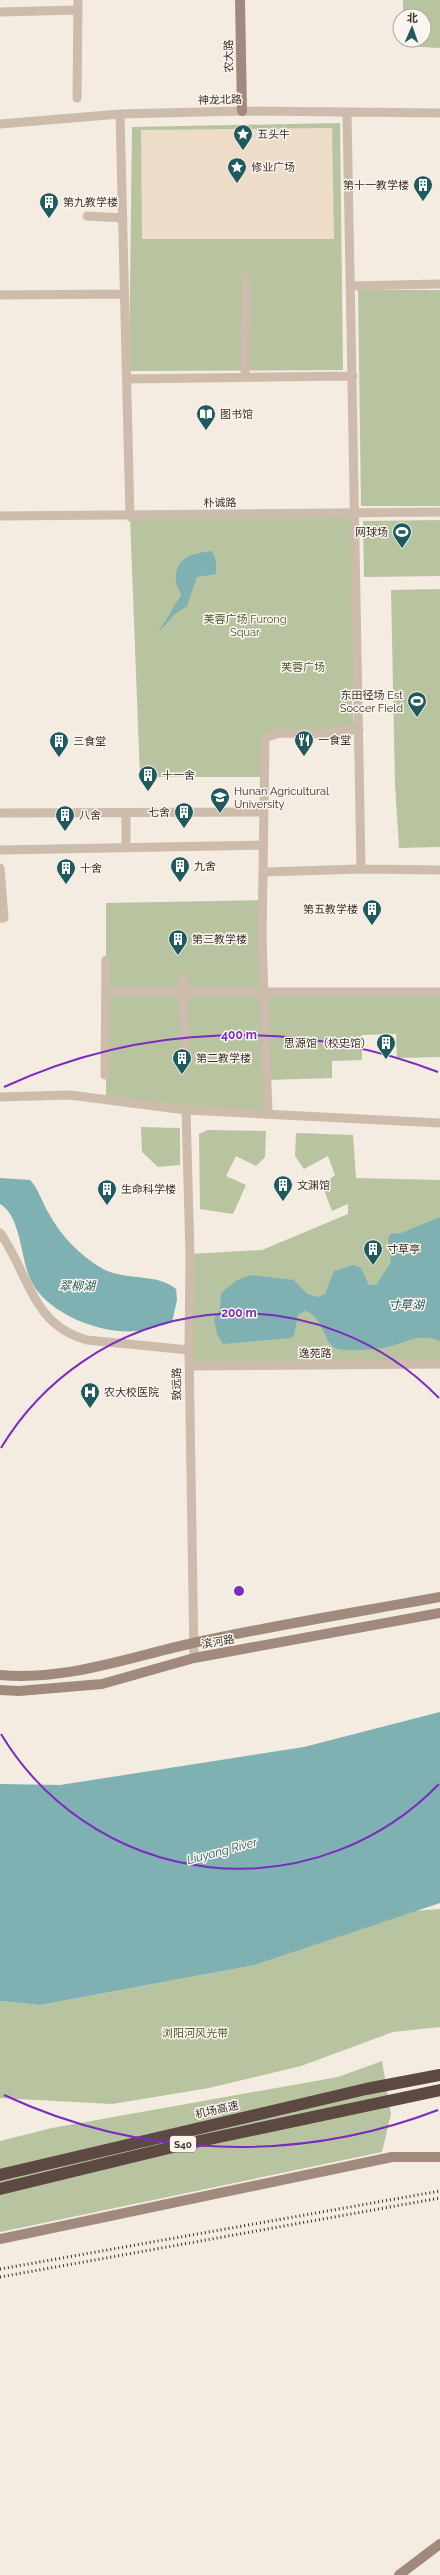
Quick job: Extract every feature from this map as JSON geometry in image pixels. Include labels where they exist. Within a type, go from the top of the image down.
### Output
[{"type":"highway","name":"机场高速","points":[[0,2175],[366,2089],[440,2075]]},
{"type":"highway","name":"S40","points":[[0,2189],[181,2145],[368,2104],[440,2090]]},
{"type":"main road","name":"农大路","points":[[240,0],[242,111]]},
{"type":"main road","name":"滨河路","points":[[0,1675],[18,1677],[97,1667],[193,1643],[440,1597]]},
{"type":"main road","name":"滨河路","points":[[0,1690],[19,1691],[102,1684],[194,1658],[440,1613]]},
{"type":"main road","points":[[0,2239],[392,2157],[440,2157]]},
{"type":"main road","points":[[399,2575],[440,2544]]},
{"type":"street","points":[[77,98],[78,0]]},
{"type":"street","points":[[0,12],[77,10]]},
{"type":"street","name":"神龙北路","points":[[0,124],[120,114],[242,111],[440,113]]},
{"type":"street","points":[[347,113],[354,376],[361,869]]},
{"type":"street","points":[[120,114],[123,218],[123,294],[127,380],[130,517]]},
{"type":"street","points":[[87,216],[123,218]]},
{"type":"street","points":[[245,377],[246,277]]},
{"type":"street","points":[[351,286],[440,284]]},
{"type":"street","points":[[0,295],[123,294]]},
{"type":"street","points":[[127,380],[354,376]]},
{"type":"street","name":"朴诚路","points":[[0,516],[130,517],[440,512]]},
{"type":"street","points":[[268,1114],[262,938],[265,738],[279,733],[327,734],[359,729]]},
{"type":"street","points":[[126,812],[126,848]]},
{"type":"street","points":[[0,813],[264,812]]},
{"type":"street","points":[[0,850],[264,845]]},
{"type":"street","points":[[0,868],[4,918],[0,918]]},
{"type":"street","points":[[264,872],[361,869],[440,870]]},
{"type":"street","points":[[105,1075],[106,960]]},
{"type":"street","points":[[183,977],[184,1062]]},
{"type":"street","points":[[106,992],[264,990],[440,992]]},
{"type":"street","points":[[0,1097],[70,1095],[186,1110],[440,1123]]},
{"type":"street","name":"致远路","points":[[186,1110],[190,1254],[189,1366],[194,1658]]},
{"type":"street","points":[[0,1232],[15,1258],[32,1296],[49,1319],[72,1336],[87,1340],[189,1350]]},
{"type":"street","name":"逸苑路","points":[[189,1366],[440,1364]]},
{"type":"green space","points":[[403,0],[440,0],[440,48],[432,48],[432,8],[403,8]]},
{"type":"green space","points":[[340,123],[343,370],[129,371],[132,127]]},
{"type":"green space","points":[[358,290],[440,290],[440,506],[361,506]]},
{"type":"green space","name":"芙蓉广场 Furong Squar","points":[[356,513],[358,646],[352,702],[354,726],[308,737],[261,735],[262,777],[140,777],[130,517]]},
{"type":"green space","name":"网球场","points":[[440,520],[440,576],[364,577],[363,521]]},
{"type":"green space","name":"东田径场 Est Soccer Field","points":[[440,589],[440,847],[399,848],[395,784],[391,590]]},
{"type":"green space","points":[[263,900],[265,990],[440,992],[440,1057],[397,1058],[396,1034],[362,1035],[362,1060],[332,1061],[332,1078],[267,1080],[268,1114],[106,1100],[106,903]]},
{"type":"green space","points":[[141,1127],[180,1128],[180,1165],[158,1167],[142,1152]]},
{"type":"green space","points":[[208,1130],[266,1131],[265,1157],[256,1166],[236,1156],[226,1176],[246,1185],[233,1214],[200,1209],[199,1134]]},
{"type":"green space","points":[[296,1133],[353,1135],[356,1178],[440,1180],[440,1364],[189,1366],[190,1254],[262,1250],[348,1214],[348,1204],[332,1211],[322,1185],[335,1175],[328,1156],[304,1169],[295,1156]]},
{"type":"green space","name":"浏阳河风光带","points":[[440,1909],[440,2027],[393,2032],[301,2066],[209,2088],[112,2104],[0,2098],[0,2001],[40,2005],[255,1965],[414,1911]]},
{"type":"green space","points":[[382,2061],[391,2114],[382,2152],[0,2232],[0,2141],[52,2128],[338,2077]]},
{"type":"shaded area","name":"修业广场","points":[[332,128],[334,239],[142,239],[141,130]]},
{"type":"water","points":[[212,551],[216,561],[216,574],[197,577],[187,606],[174,615],[158,633],[181,595],[176,581],[178,566],[182,561],[192,555]]},
{"type":"water","name":"翠柳湖","points":[[0,1178],[30,1180],[58,1229],[71,1244],[95,1264],[112,1273],[160,1281],[169,1284],[176,1289],[177,1300],[172,1322],[150,1329],[137,1331],[106,1329],[90,1325],[74,1318],[59,1310],[46,1300],[36,1289],[29,1276],[16,1226],[12,1217],[7,1209],[0,1204]]},
{"type":"water","name":"寸草湖","points":[[440,1217],[440,1341],[424,1337],[376,1349],[338,1349],[329,1342],[317,1319],[312,1314],[305,1311],[298,1315],[294,1335],[291,1338],[223,1344],[217,1334],[214,1319],[220,1309],[221,1293],[237,1280],[252,1275],[294,1280],[307,1294],[318,1297],[325,1294],[334,1271],[353,1265],[361,1268],[369,1285],[376,1285],[391,1262],[388,1239],[390,1234],[401,1233]]},
{"type":"water","name":"Liuyang River","points":[[440,1712],[440,1903],[255,1965],[40,2005],[0,2001],[0,1784],[60,1785],[304,1747]]},
{"type":"railway","points":[[0,2269],[440,2191]]},
{"type":"railway","points":[[0,2277],[440,2198]]},
{"type":"place","name":"五头牛","points":[[243,151]]},
{"type":"place","name":"修业广场","points":[[237,184]]},
{"type":"place","name":"第十一教学楼","points":[[423,202]]},
{"type":"place","name":"第九教学楼","points":[[49,219]]},
{"type":"place","name":"图书馆","points":[[206,431]]},
{"type":"place","name":"网球场","points":[[402,549]]},
{"type":"place","name":"东田径场 Est Soccer Field","points":[[417,718]]},
{"type":"place","name":"一食堂","points":[[304,757]]},
{"type":"place","name":"三食堂","points":[[59,758]]},
{"type":"place","name":"十一舍","points":[[148,792]]},
{"type":"place","name":"Hunan Agricultural University","points":[[220,814]]},
{"type":"place","name":"七舍","points":[[184,829]]},
{"type":"place","name":"八舍","points":[[65,832]]},
{"type":"place","name":"九舍","points":[[180,883]]},
{"type":"place","name":"十舍","points":[[66,885]]},
{"type":"place","name":"第五教学楼","points":[[372,926]]},
{"type":"place","name":"第三教学楼","points":[[178,956]]},
{"type":"place","name":"思源馆（校史馆）","points":[[386,1060]]},
{"type":"place","name":"第二教学楼","points":[[182,1075]]},
{"type":"place","name":"文渊馆","points":[[283,1202]]},
{"type":"place","name":"生命科学楼","points":[[107,1206]]},
{"type":"place","name":"寸草亭","points":[[373,1266]]},
{"type":"place","name":"农大校医院","points":[[90,1409]]},
{"type":"park label","name":"芙蓉广场","points":[[303,667]]}]
